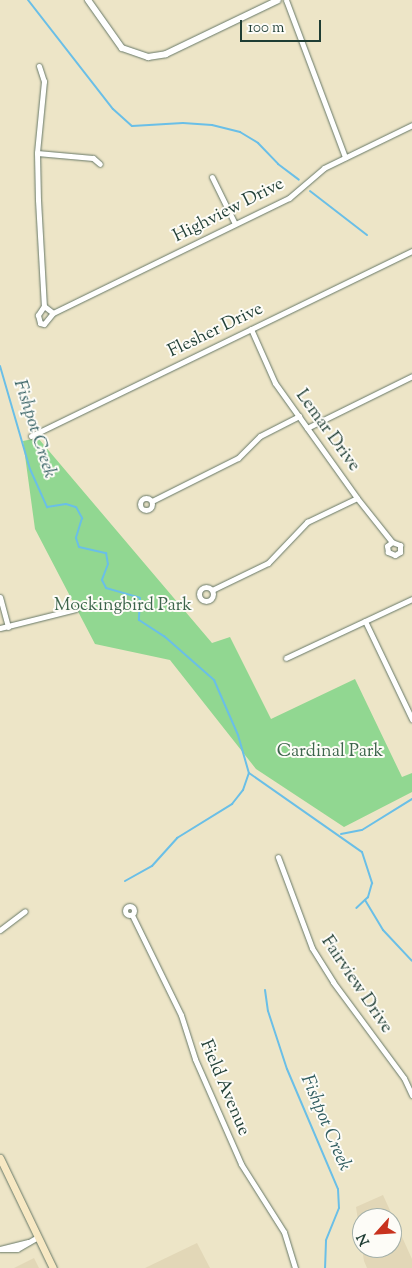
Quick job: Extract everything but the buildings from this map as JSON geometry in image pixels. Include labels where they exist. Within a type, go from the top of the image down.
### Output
[{"type":"main road","points":[[0,1158],[53,1268]]},
{"type":"street","points":[[88,0],[122,48],[148,57],[166,54],[278,0]]},
{"type":"street","points":[[286,0],[346,157]]},
{"type":"street","name":"Highview Drive","points":[[38,66],[44,81],[37,153],[44,306],[38,315],[40,323],[49,322],[54,313],[289,198],[324,168],[412,124]]},
{"type":"street","points":[[37,153],[92,158],[100,164]]},
{"type":"street","points":[[212,177],[235,224]]},
{"type":"street","name":"Flesher Drive","points":[[31,436],[412,251]]},
{"type":"street","points":[[44,306],[54,313]]},
{"type":"street","name":"Lemar Drive","points":[[251,329],[275,383],[357,498],[392,542]]},
{"type":"street","points":[[308,428],[412,376]]},
{"type":"street","points":[[152,501],[238,458],[260,436],[299,416]]},
{"type":"street","points":[[212,590],[268,563],[307,522],[357,498]]},
{"type":"street","points":[[0,597],[8,626]]},
{"type":"street","points":[[286,658],[412,599]]},
{"type":"street","points":[[0,628],[76,609]]},
{"type":"street","points":[[365,621],[412,719]]},
{"type":"street","name":"Fairview Drive","points":[[278,857],[312,948],[333,982],[404,1078],[412,1096]]},
{"type":"street","points":[[0,930],[25,911]]},
{"type":"street","name":"Field Avenue","points":[[132,915],[181,1015],[194,1059],[238,1158],[284,1232],[295,1268]]},
{"type":"street","points":[[0,1249],[17,1249],[38,1237]]},
{"type":"shaded area","points":[[383,1195],[389,1208],[356,1208],[356,1207]]},
{"type":"shaded area","points":[[402,1237],[412,1259],[412,1268],[367,1268],[364,1258],[402,1258]]},
{"type":"shaded area","points":[[197,1243],[210,1268],[145,1268]]},
{"type":"shaded area","points":[[34,1258],[39,1268],[14,1268]]},
{"type":"green space","points":[[38,438],[212,643],[230,637],[271,719],[355,679],[402,777],[412,773],[412,792],[344,827],[256,769],[170,660],[95,644],[35,529],[23,441]]},
{"type":"waterway","points":[[28,0],[113,109],[132,126],[183,123],[212,125],[240,132],[258,143],[278,164],[299,180]]},
{"type":"waterway","points":[[310,191],[367,235]]},
{"type":"waterway","name":"Fishpot Creek","points":[[0,366],[30,469],[47,507],[66,504],[76,507],[82,518],[76,538],[79,547],[106,553],[108,564],[102,580],[106,588],[140,598],[139,620],[164,636],[214,680],[238,735],[249,773],[362,852],[372,883],[368,897],[356,908]]},
{"type":"waterway","points":[[125,881],[152,866],[177,838],[232,804],[243,790],[249,773]]},
{"type":"waterway","points":[[341,834],[362,830],[412,799]]},
{"type":"waterway","points":[[365,900],[383,930],[412,961]]},
{"type":"waterway","name":"Fishpot Creek","points":[[265,990],[268,1011],[287,1069],[338,1189],[339,1208],[326,1241],[325,1268]]},
{"type":"park label","name":"Mockingbird Park","points":[[123,606]]},
{"type":"park label","name":"Cardinal Park","points":[[330,752]]}]
